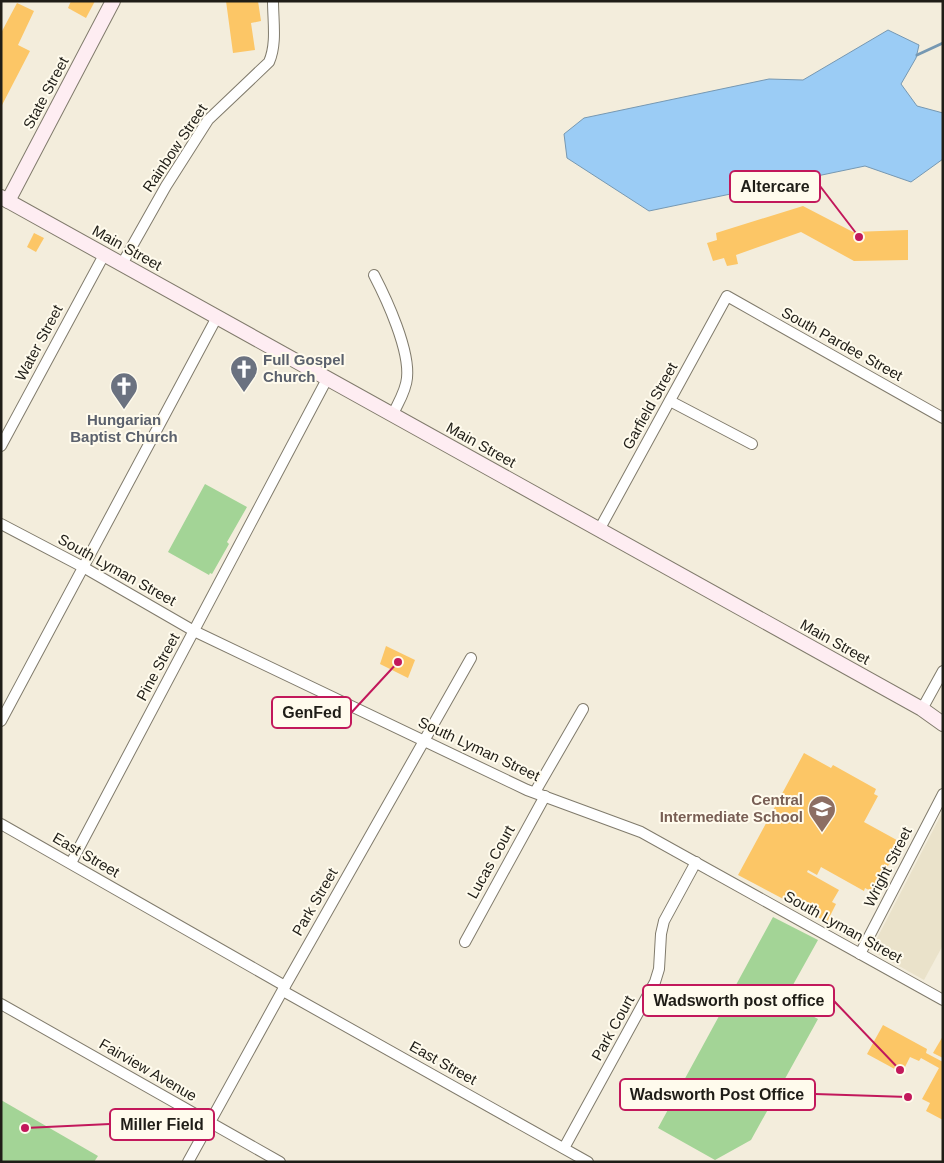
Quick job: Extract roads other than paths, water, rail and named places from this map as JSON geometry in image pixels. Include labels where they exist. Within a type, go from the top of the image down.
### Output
[{"type":"main road","name":"State Street","points":[[4,199],[113,1]]},
{"type":"main road","name":"Main Street","points":[[4,199],[922,709],[943,724]]},
{"type":"street","name":"Rainbow Street","points":[[122,264],[166,186],[208,120],[269,62],[273,54],[273,1]]},
{"type":"street","name":"Water Street","points":[[1,446],[104,255]]},
{"type":"street","points":[[374,274],[401,339],[408,368],[405,389],[392,414]]},
{"type":"street","name":"Garfield Street","points":[[599,530],[727,296]]},
{"type":"street","name":"South Pardee Street","points":[[727,296],[943,418]]},
{"type":"street","points":[[1,721],[217,317]]},
{"type":"street","name":"Pine Street","points":[[71,863],[328,379]]},
{"type":"street","points":[[670,401],[752,444]]},
{"type":"street","name":"South Lyman Street","points":[[1,524],[83,567],[194,631],[540,794],[641,832],[943,1000]]},
{"type":"street","name":"Park Street","points":[[188,1162],[471,658]]},
{"type":"street","points":[[922,709],[943,671]]},
{"type":"street","name":"Lucas Court","points":[[465,942],[583,709]]},
{"type":"street","name":"Wright Street","points":[[860,954],[943,794]]},
{"type":"street","name":"East Street","points":[[1,824],[588,1162]]},
{"type":"street","name":"Park Court","points":[[564,1148],[654,982],[659,969],[664,921],[696,862]]},
{"type":"street","name":"Fairview Avenue","points":[[1,1004],[280,1162]]},
{"type":"water","points":[[888,30],[919,45],[916,58],[901,84],[917,106],[943,113],[943,159],[911,182],[865,166],[649,211],[567,158],[564,134],[584,118],[769,79],[803,80]]},
{"type":"waterway","points":[[917,55],[943,43]]},
{"type":"place","name":"Altercare","points":[[859,237]]},
{"type":"place","name":"Full Gospel Church","points":[[244,393]]},
{"type":"place","name":"Hungarian Baptist Church","points":[[124,410]]},
{"type":"place","name":"GenFed","points":[[398,662]]},
{"type":"place","name":"Central Intermediate School","points":[[822,833]]},
{"type":"place","name":"Wadsworth post office","points":[[900,1070]]},
{"type":"place","name":"Wadsworth Post Office","points":[[908,1097]]},
{"type":"place","name":"Miller Field","points":[[25,1128]]}]
